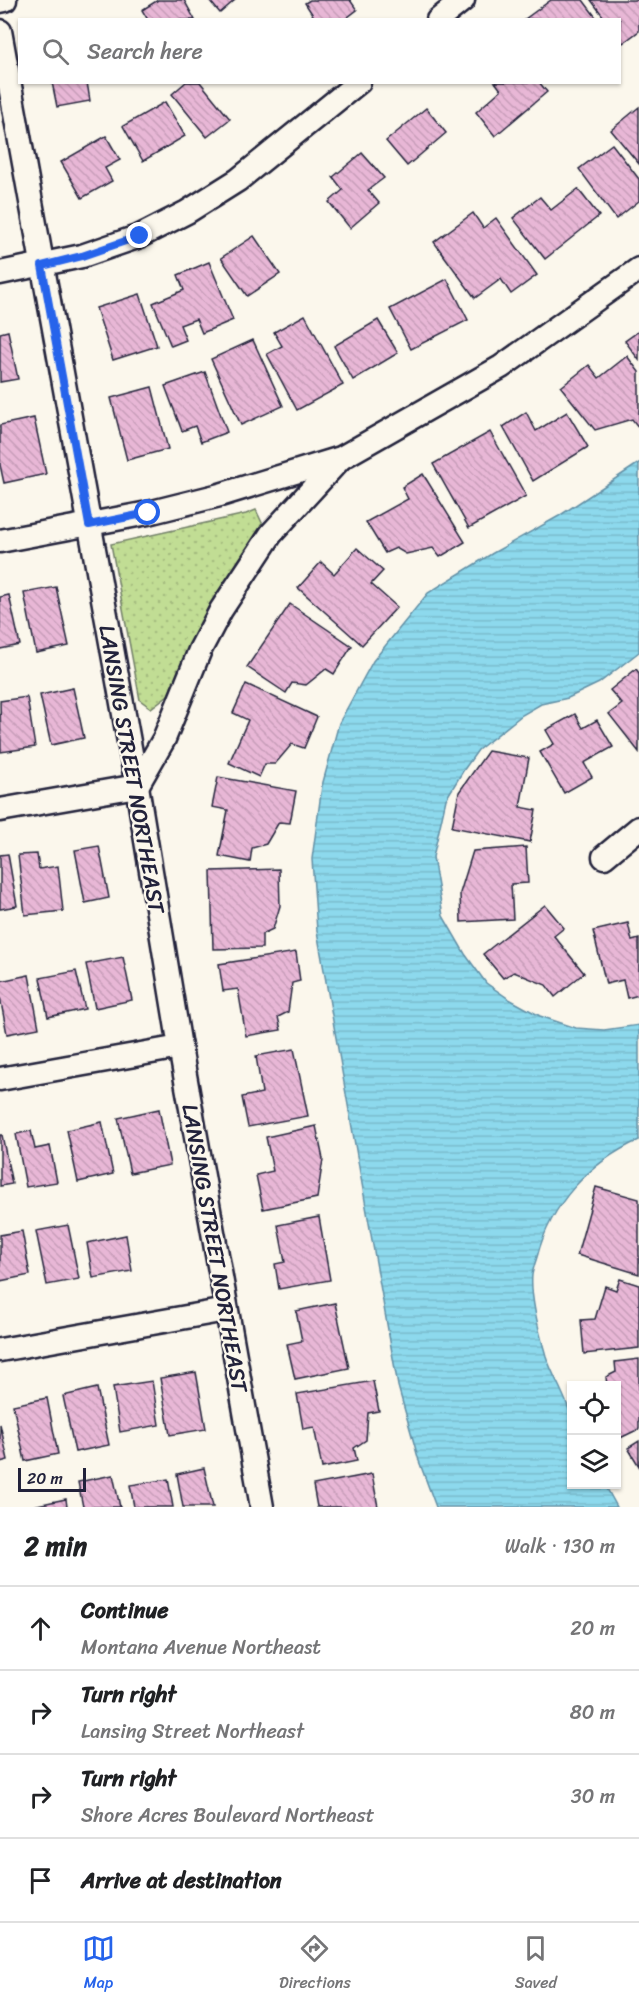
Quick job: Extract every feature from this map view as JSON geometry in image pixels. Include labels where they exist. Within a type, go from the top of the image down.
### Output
[{"type":"street","points":[[0,1],[5,0]]},
{"type":"street","points":[[440,18],[463,0]]},
{"type":"street","name":"LANSING STREET NORTHEAST","points":[[0,31],[137,786],[180,1047],[262,1507]]},
{"type":"street","points":[[0,273],[82,256],[140,236],[187,212],[238,180],[357,84]]},
{"type":"street","points":[[0,541],[148,513],[220,495],[341,458],[501,367],[639,268]]},
{"type":"street","points":[[0,810],[137,786],[164,739],[200,650],[221,610],[271,534],[341,458]]},
{"type":"street","points":[[604,857],[639,828]]},
{"type":"street","points":[[0,1079],[180,1047]]},
{"type":"street","points":[[0,1350],[226,1310]]},
{"type":"green space","points":[[256,510],[264,527],[208,611],[168,695],[151,708],[140,700],[111,544]]},
{"type":"water","points":[[639,463],[639,652],[599,683],[568,698],[541,704],[522,715],[478,750],[446,799],[433,857],[443,916],[465,954],[486,983],[540,1016],[576,1028],[604,1030],[639,1025],[639,1140],[604,1160],[574,1187],[562,1202],[543,1237],[532,1275],[538,1327],[549,1363],[567,1403],[567,1489],[607,1489],[617,1507],[436,1507],[419,1461],[398,1386],[317,931],[312,859],[322,786],[339,723],[373,661],[428,593],[559,516]]},
{"type":"building","points":[[158,0],[184,0],[194,18],[147,18],[142,10]]},
{"type":"building","points":[[209,0],[235,0],[220,13]]},
{"type":"building","points":[[310,0],[350,0],[357,10],[347,18],[315,18],[305,3]]},
{"type":"building","points":[[551,0],[583,0],[596,18],[526,18]]},
{"type":"building","points":[[591,0],[639,0],[639,31],[623,43],[621,18],[604,18]]},
{"type":"building","points":[[52,84],[87,84],[90,101],[57,107]]},
{"type":"building","points":[[184,84],[202,84],[230,119],[207,137],[172,94]]},
{"type":"building","points":[[496,84],[541,84],[547,92],[495,136],[476,112],[501,90]]},
{"type":"building","points":[[165,102],[185,136],[143,161],[123,126]]},
{"type":"building","points":[[639,107],[639,164],[611,130]]},
{"type":"building","points":[[426,108],[446,133],[407,166],[386,141]]},
{"type":"building","points":[[106,136],[120,160],[105,168],[112,181],[82,198],[61,162]]},
{"type":"building","points":[[612,144],[639,179],[639,201],[616,219],[579,169]]},
{"type":"building","points":[[362,153],[384,178],[368,190],[379,203],[350,228],[329,202],[343,190],[333,177]]},
{"type":"building","points":[[578,189],[599,216],[545,259],[513,218],[540,197],[551,210]]},
{"type":"building","points":[[473,213],[483,228],[496,218],[537,275],[511,294],[501,279],[475,298],[434,242]]},
{"type":"building","points":[[254,236],[280,274],[247,296],[221,258]]},
{"type":"building","points":[[209,262],[233,320],[202,333],[196,319],[180,325],[186,340],[171,346],[153,303],[184,290],[178,275]]},
{"type":"building","points":[[447,279],[468,320],[411,349],[390,309]]},
{"type":"building","points":[[140,294],[157,346],[113,360],[96,308]]},
{"type":"building","points":[[305,315],[343,385],[297,410],[267,354],[282,346],[274,332]]},
{"type":"building","points":[[378,320],[398,353],[353,380],[334,346]]},
{"type":"building","points":[[8,331],[18,379],[0,382],[0,333]]},
{"type":"building","points":[[639,331],[639,360],[625,341]]},
{"type":"building","points":[[253,340],[283,406],[241,425],[211,359]]},
{"type":"building","points":[[627,356],[639,372],[639,428],[632,419],[595,430],[561,387],[589,365],[599,378]]},
{"type":"building","points":[[205,372],[227,432],[201,442],[195,426],[182,431],[165,386]]},
{"type":"building","points":[[152,387],[168,449],[127,460],[111,398]]},
{"type":"building","points":[[526,412],[536,431],[567,412],[588,447],[533,481],[503,427]]},
{"type":"building","points":[[34,418],[46,474],[4,483],[0,465],[0,425]]},
{"type":"building","points":[[490,432],[526,496],[469,528],[433,464]]},
{"type":"building","points":[[423,474],[465,542],[440,557],[433,548],[406,554],[396,548],[385,553],[366,522],[408,499],[402,487]]},
{"type":"building","points":[[357,548],[383,571],[371,584],[397,607],[362,645],[298,588],[321,562],[334,574]]},
{"type":"building","points":[[56,587],[69,646],[36,653],[24,593]]},
{"type":"building","points":[[9,595],[20,645],[0,649],[0,597]]},
{"type":"building","points":[[290,604],[352,646],[334,674],[326,669],[306,685],[292,683],[286,693],[247,667]]},
{"type":"building","points":[[636,669],[639,673],[639,752],[609,714],[622,704],[610,690]]},
{"type":"building","points":[[246,684],[317,717],[304,748],[292,744],[275,764],[265,764],[259,777],[229,763],[248,720],[233,713]]},
{"type":"building","points":[[73,688],[84,738],[51,745],[40,695]]},
{"type":"building","points":[[27,697],[35,747],[1,752],[0,701]]},
{"type":"building","points":[[575,714],[583,728],[597,720],[613,747],[584,763],[592,777],[564,793],[540,752],[554,744],[546,730]]},
{"type":"building","points":[[488,751],[529,758],[520,807],[536,810],[530,842],[452,827],[459,792]]},
{"type":"building","points":[[218,777],[296,791],[290,823],[279,822],[266,844],[252,848],[250,862],[219,856],[228,810],[212,807]]},
{"type":"building","points":[[99,846],[109,898],[85,903],[75,850]]},
{"type":"building","points":[[526,847],[528,883],[511,884],[513,919],[461,922],[460,893],[473,851]]},
{"type":"building","points":[[8,854],[17,906],[0,909],[0,855]]},
{"type":"building","points":[[37,854],[39,869],[58,866],[63,911],[25,915],[18,855]]},
{"type":"building","points":[[279,869],[280,906],[273,929],[262,934],[262,948],[213,949],[211,871]]},
{"type":"building","points":[[545,905],[564,928],[554,936],[584,973],[555,997],[546,985],[514,972],[503,978],[483,954]]},
{"type":"building","points":[[628,923],[632,941],[639,939],[639,995],[627,998],[623,980],[606,984],[593,931]]},
{"type":"building","points":[[296,952],[300,981],[292,983],[288,1012],[278,1017],[281,1030],[246,1036],[238,989],[223,991],[219,964]]},
{"type":"building","points":[[123,957],[132,1000],[95,1008],[86,964]]},
{"type":"building","points":[[76,971],[85,1009],[48,1017],[40,978]]},
{"type":"building","points":[[29,975],[39,1028],[7,1034],[0,997],[0,981]]},
{"type":"building","points":[[294,1049],[308,1116],[248,1127],[242,1097],[262,1093],[256,1056]]},
{"type":"building","points":[[159,1109],[170,1165],[130,1173],[118,1118]]},
{"type":"building","points":[[102,1122],[113,1174],[78,1182],[67,1130]]},
{"type":"building","points":[[316,1126],[323,1159],[317,1198],[263,1209],[256,1175],[273,1171],[266,1137]]},
{"type":"building","points":[[31,1131],[35,1149],[50,1146],[57,1182],[26,1187],[16,1134]]},
{"type":"building","points":[[0,1135],[2,1135],[12,1184],[0,1186]]},
{"type":"building","points":[[596,1187],[639,1199],[639,1274],[577,1255]]},
{"type":"building","points":[[319,1217],[330,1280],[279,1289],[275,1264],[285,1262],[278,1225]]},
{"type":"building","points":[[68,1225],[79,1279],[47,1285],[36,1231]]},
{"type":"building","points":[[22,1231],[30,1275],[0,1281],[0,1235]]},
{"type":"building","points":[[126,1235],[132,1271],[93,1278],[87,1243]]},
{"type":"building","points":[[620,1279],[639,1285],[639,1348],[584,1354],[581,1320],[595,1319],[605,1286],[616,1290]]},
{"type":"building","points":[[335,1303],[349,1368],[295,1379],[287,1344],[302,1341],[296,1311]]},
{"type":"building","points":[[639,1359],[639,1429],[621,1438],[621,1381],[606,1381],[606,1377],[616,1372],[615,1362]]},
{"type":"building","points":[[196,1372],[206,1429],[170,1435],[160,1378]]},
{"type":"building","points":[[152,1381],[159,1425],[120,1432],[113,1387]]},
{"type":"building","points":[[373,1381],[379,1411],[368,1413],[366,1440],[354,1448],[357,1461],[322,1468],[314,1427],[303,1429],[297,1394]]},
{"type":"building","points":[[97,1388],[109,1445],[75,1452],[63,1396]]},
{"type":"building","points":[[47,1398],[58,1454],[25,1461],[13,1405]]},
{"type":"building","points":[[0,1424],[8,1460],[0,1462]]},
{"type":"building","points":[[639,1441],[639,1466],[628,1448]]},
{"type":"building","points":[[204,1468],[213,1507],[183,1507],[177,1474]]},
{"type":"building","points":[[372,1474],[378,1507],[317,1507],[313,1485]]},
{"type":"building","points":[[113,1475],[120,1507],[83,1507],[78,1482]]},
{"type":"building","points":[[168,1479],[173,1507],[134,1507],[130,1485]]},
{"type":"building","points":[[66,1499],[67,1507],[32,1507],[32,1506]]},
{"type":"route","points":[[140,236],[82,256],[42,266],[89,525],[148,513]]}]
